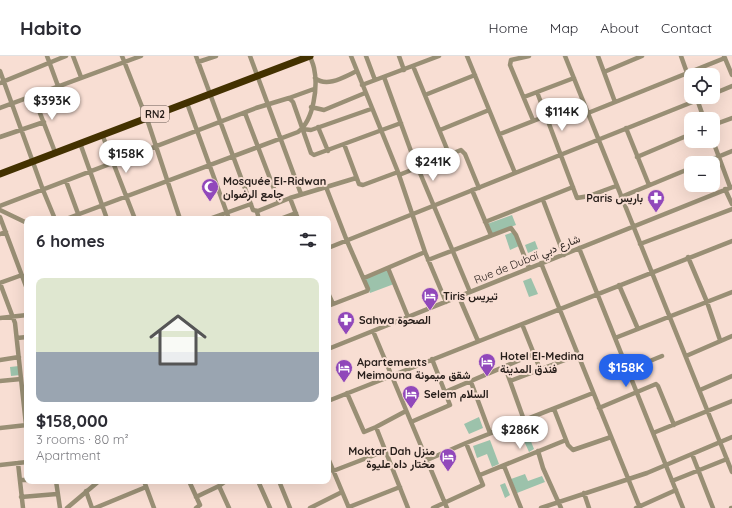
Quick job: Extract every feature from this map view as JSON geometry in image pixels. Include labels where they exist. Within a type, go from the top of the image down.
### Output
[{"type":"highway","name":"RN2","points":[[0,174],[146,117],[212,95],[310,56]]},
{"type":"street","points":[[47,56],[58,86]]},
{"type":"street","points":[[2,82],[66,56]]},
{"type":"street","points":[[73,56],[81,77]]},
{"type":"street","points":[[122,56],[146,117],[179,216]]},
{"type":"street","points":[[0,108],[141,56]]},
{"type":"street","points":[[196,56],[212,95],[253,210],[257,212],[258,216]]},
{"type":"street","points":[[198,62],[216,56]]},
{"type":"street","points":[[250,56],[301,194]]},
{"type":"street","points":[[81,216],[126,197],[281,139],[302,129],[307,122],[314,89],[314,68],[310,56]]},
{"type":"street","points":[[351,56],[398,174],[411,215],[428,260],[446,302]]},
{"type":"street","points":[[366,56],[375,80]]},
{"type":"street","points":[[399,56],[404,70]]},
{"type":"street","points":[[362,85],[439,56]]},
{"type":"street","points":[[467,56],[515,173]]},
{"type":"street","points":[[529,56],[511,60],[510,65],[533,120]]},
{"type":"street","points":[[565,56],[632,227],[670,316],[731,466],[732,472]]},
{"type":"street","points":[[598,56],[616,102]]},
{"type":"street","points":[[604,72],[642,56]]},
{"type":"street","points":[[681,56],[685,68]]},
{"type":"street","points":[[700,68],[724,57],[732,75]]},
{"type":"street","points":[[413,66],[449,154]]},
{"type":"street","points":[[0,71],[2,82],[12,103],[42,190],[54,216]]},
{"type":"street","points":[[315,78],[320,82],[326,83],[357,71]]},
{"type":"street","points":[[425,95],[475,74]]},
{"type":"street","points":[[588,113],[684,75]]},
{"type":"street","points":[[384,77],[418,167],[470,292]]},
{"type":"street","points":[[524,97],[574,78]]},
{"type":"street","points":[[720,91],[732,86]]},
{"type":"street","points":[[0,206],[155,146],[314,89]]},
{"type":"street","points":[[537,92],[579,199],[616,186]]},
{"type":"street","points":[[311,107],[324,110],[365,93]]},
{"type":"street","points":[[34,95],[55,152]]},
{"type":"street","points":[[289,98],[292,102],[311,153],[314,155],[401,123]]},
{"type":"street","points":[[187,103],[228,216]]},
{"type":"street","points":[[331,247],[562,155],[684,103]]},
{"type":"street","points":[[302,129],[309,131],[371,109]]},
{"type":"street","points":[[440,130],[489,110]]},
{"type":"street","points":[[245,113],[279,202]]},
{"type":"street","points":[[500,134],[546,116]]},
{"type":"street","points":[[720,122],[732,118]]},
{"type":"street","points":[[0,138],[44,122]]},
{"type":"street","points":[[318,127],[328,151]]},
{"type":"street","points":[[626,128],[649,185]]},
{"type":"street","points":[[102,134],[134,216]]},
{"type":"street","points":[[637,157],[684,137]]},
{"type":"street","points":[[80,143],[107,216]]},
{"type":"street","points":[[344,144],[359,184],[363,185],[398,174],[461,150],[465,154],[479,188]]},
{"type":"street","points":[[720,156],[732,151]]},
{"type":"street","points":[[720,163],[729,188],[732,204]]},
{"type":"street","points":[[621,197],[684,171]]},
{"type":"street","points":[[257,212],[301,194],[356,178]]},
{"type":"street","points":[[66,181],[79,216]]},
{"type":"street","points":[[485,222],[543,200],[574,186]]},
{"type":"street","points":[[326,187],[347,241],[364,278],[367,291],[331,305]]},
{"type":"street","name":"Rue de Dubaï شارع دبي","points":[[331,348],[729,188]]},
{"type":"street","points":[[472,190],[491,235]]},
{"type":"street","points":[[290,198],[297,216]]},
{"type":"street","points":[[543,200],[564,254]]},
{"type":"street","points":[[218,216],[251,204]]},
{"type":"street","points":[[640,244],[732,209]]},
{"type":"street","points":[[0,210],[24,222]]},
{"type":"street","points":[[288,216],[296,213]]},
{"type":"street","points":[[0,217],[24,281]]},
{"type":"street","points":[[428,260],[508,228],[513,229],[529,268]]},
{"type":"street","points":[[0,234],[6,232]]},
{"type":"street","points":[[331,400],[688,257],[731,243]]},
{"type":"street","points":[[579,248],[682,508]]},
{"type":"street","points":[[364,278],[425,252]]},
{"type":"street","points":[[688,257],[707,302],[720,340]]},
{"type":"street","points":[[541,263],[628,479],[638,508],[676,490]]},
{"type":"street","points":[[388,268],[408,317]]},
{"type":"street","points":[[22,275],[0,283],[13,317],[17,338],[21,379],[24,390]]},
{"type":"street","points":[[619,285],[638,329]]},
{"type":"street","points":[[615,338],[732,292]]},
{"type":"street","points":[[459,297],[478,341]]},
{"type":"street","points":[[0,318],[24,315]]},
{"type":"street","points":[[522,324],[540,369]]},
{"type":"street","points":[[373,330],[446,505]]},
{"type":"street","points":[[17,338],[24,337]]},
{"type":"street","points":[[686,356],[720,340],[731,338]]},
{"type":"street","points":[[445,392],[534,354]]},
{"type":"street","points":[[510,381],[578,355]]},
{"type":"street","points":[[628,370],[662,356]]},
{"type":"street","points":[[0,360],[19,357]]},
{"type":"street","points":[[411,422],[449,407],[450,403],[432,360]]},
{"type":"street","points":[[505,367],[524,420]]},
{"type":"street","points":[[700,390],[732,376]]},
{"type":"street","points":[[0,381],[21,379]]},
{"type":"street","points":[[471,382],[490,433]]},
{"type":"street","points":[[599,408],[653,384],[658,386],[674,425]]},
{"type":"street","points":[[347,393],[362,431],[366,432],[376,428],[406,411]]},
{"type":"street","points":[[427,460],[490,433],[593,393]]},
{"type":"street","points":[[653,433],[732,401]]},
{"type":"street","points":[[554,409],[569,447],[573,450],[611,437]]},
{"type":"street","points":[[0,427],[24,425]]},
{"type":"street","points":[[376,428],[408,508]]},
{"type":"street","points":[[541,508],[558,501],[628,479],[732,437]]},
{"type":"street","points":[[480,475],[566,440]]},
{"type":"street","points":[[433,508],[446,505],[483,485],[466,443]]},
{"type":"street","points":[[333,471],[385,451]]},
{"type":"street","points":[[538,452],[543,468],[561,508]]},
{"type":"street","points":[[692,454],[713,508]]},
{"type":"street","points":[[672,481],[727,459]]},
{"type":"street","points":[[0,465],[24,462]]},
{"type":"street","points":[[18,463],[23,508]]},
{"type":"street","points":[[331,466],[349,507],[400,487]]},
{"type":"street","points":[[504,466],[521,508]]},
{"type":"street","points":[[56,484],[60,508]]},
{"type":"street","points":[[67,508],[95,484]]},
{"type":"street","points":[[191,484],[200,505],[196,508]]},
{"type":"street","points":[[196,497],[222,484]]},
{"type":"street","points":[[260,484],[270,508]]},
{"type":"street","points":[[280,484],[290,508]]},
{"type":"street","points":[[95,508],[146,486],[154,508]]},
{"type":"street","points":[[220,486],[229,508]]},
{"type":"street","points":[[86,491],[92,508]]},
{"type":"street","points":[[310,508],[342,492]]},
{"type":"street","points":[[584,493],[590,508]]},
{"type":"street","points":[[21,498],[57,494]]},
{"type":"green space","points":[[512,215],[516,225],[491,234],[487,224]]},
{"type":"green space","points":[[513,232],[519,246],[510,250],[505,235]]},
{"type":"green space","points":[[535,241],[538,249],[528,253],[525,245]]},
{"type":"green space","points":[[387,269],[394,284],[370,293],[364,279]]},
{"type":"green space","points":[[531,278],[538,294],[529,297],[523,281]]},
{"type":"green space","points":[[19,366],[20,375],[11,376],[10,367]]},
{"type":"green space","points":[[479,417],[483,428],[469,434],[464,424]]},
{"type":"green space","points":[[530,439],[534,449],[529,452],[524,441]]},
{"type":"green space","points":[[490,440],[499,464],[492,467],[487,454],[477,458],[473,446]]},
{"type":"green space","points":[[525,474],[528,481],[542,476],[545,482],[517,493],[511,479]]},
{"type":"green space","points":[[505,483],[510,495],[505,498],[500,485]]},
{"type":"place","name":"Mosquée El-Ridwan جامع الرضوان","points":[[210,202]]},
{"type":"place","name":"Paris باريس","points":[[656,213]]},
{"type":"place","name":"Tiris تيريس","points":[[430,311]]},
{"type":"place","name":"Sahwa الصحوة","points":[[346,335]]},
{"type":"place","name":"Hotel El-Medina فندق المدينة","points":[[487,377]]},
{"type":"place","name":"Apartements Meimouna شقق ميمونة","points":[[344,383]]},
{"type":"place","name":"Selem السلام","points":[[411,409]]},
{"type":"place","name":"Moktar Dah منزل مختار داه عليوة","points":[[448,472]]}]
